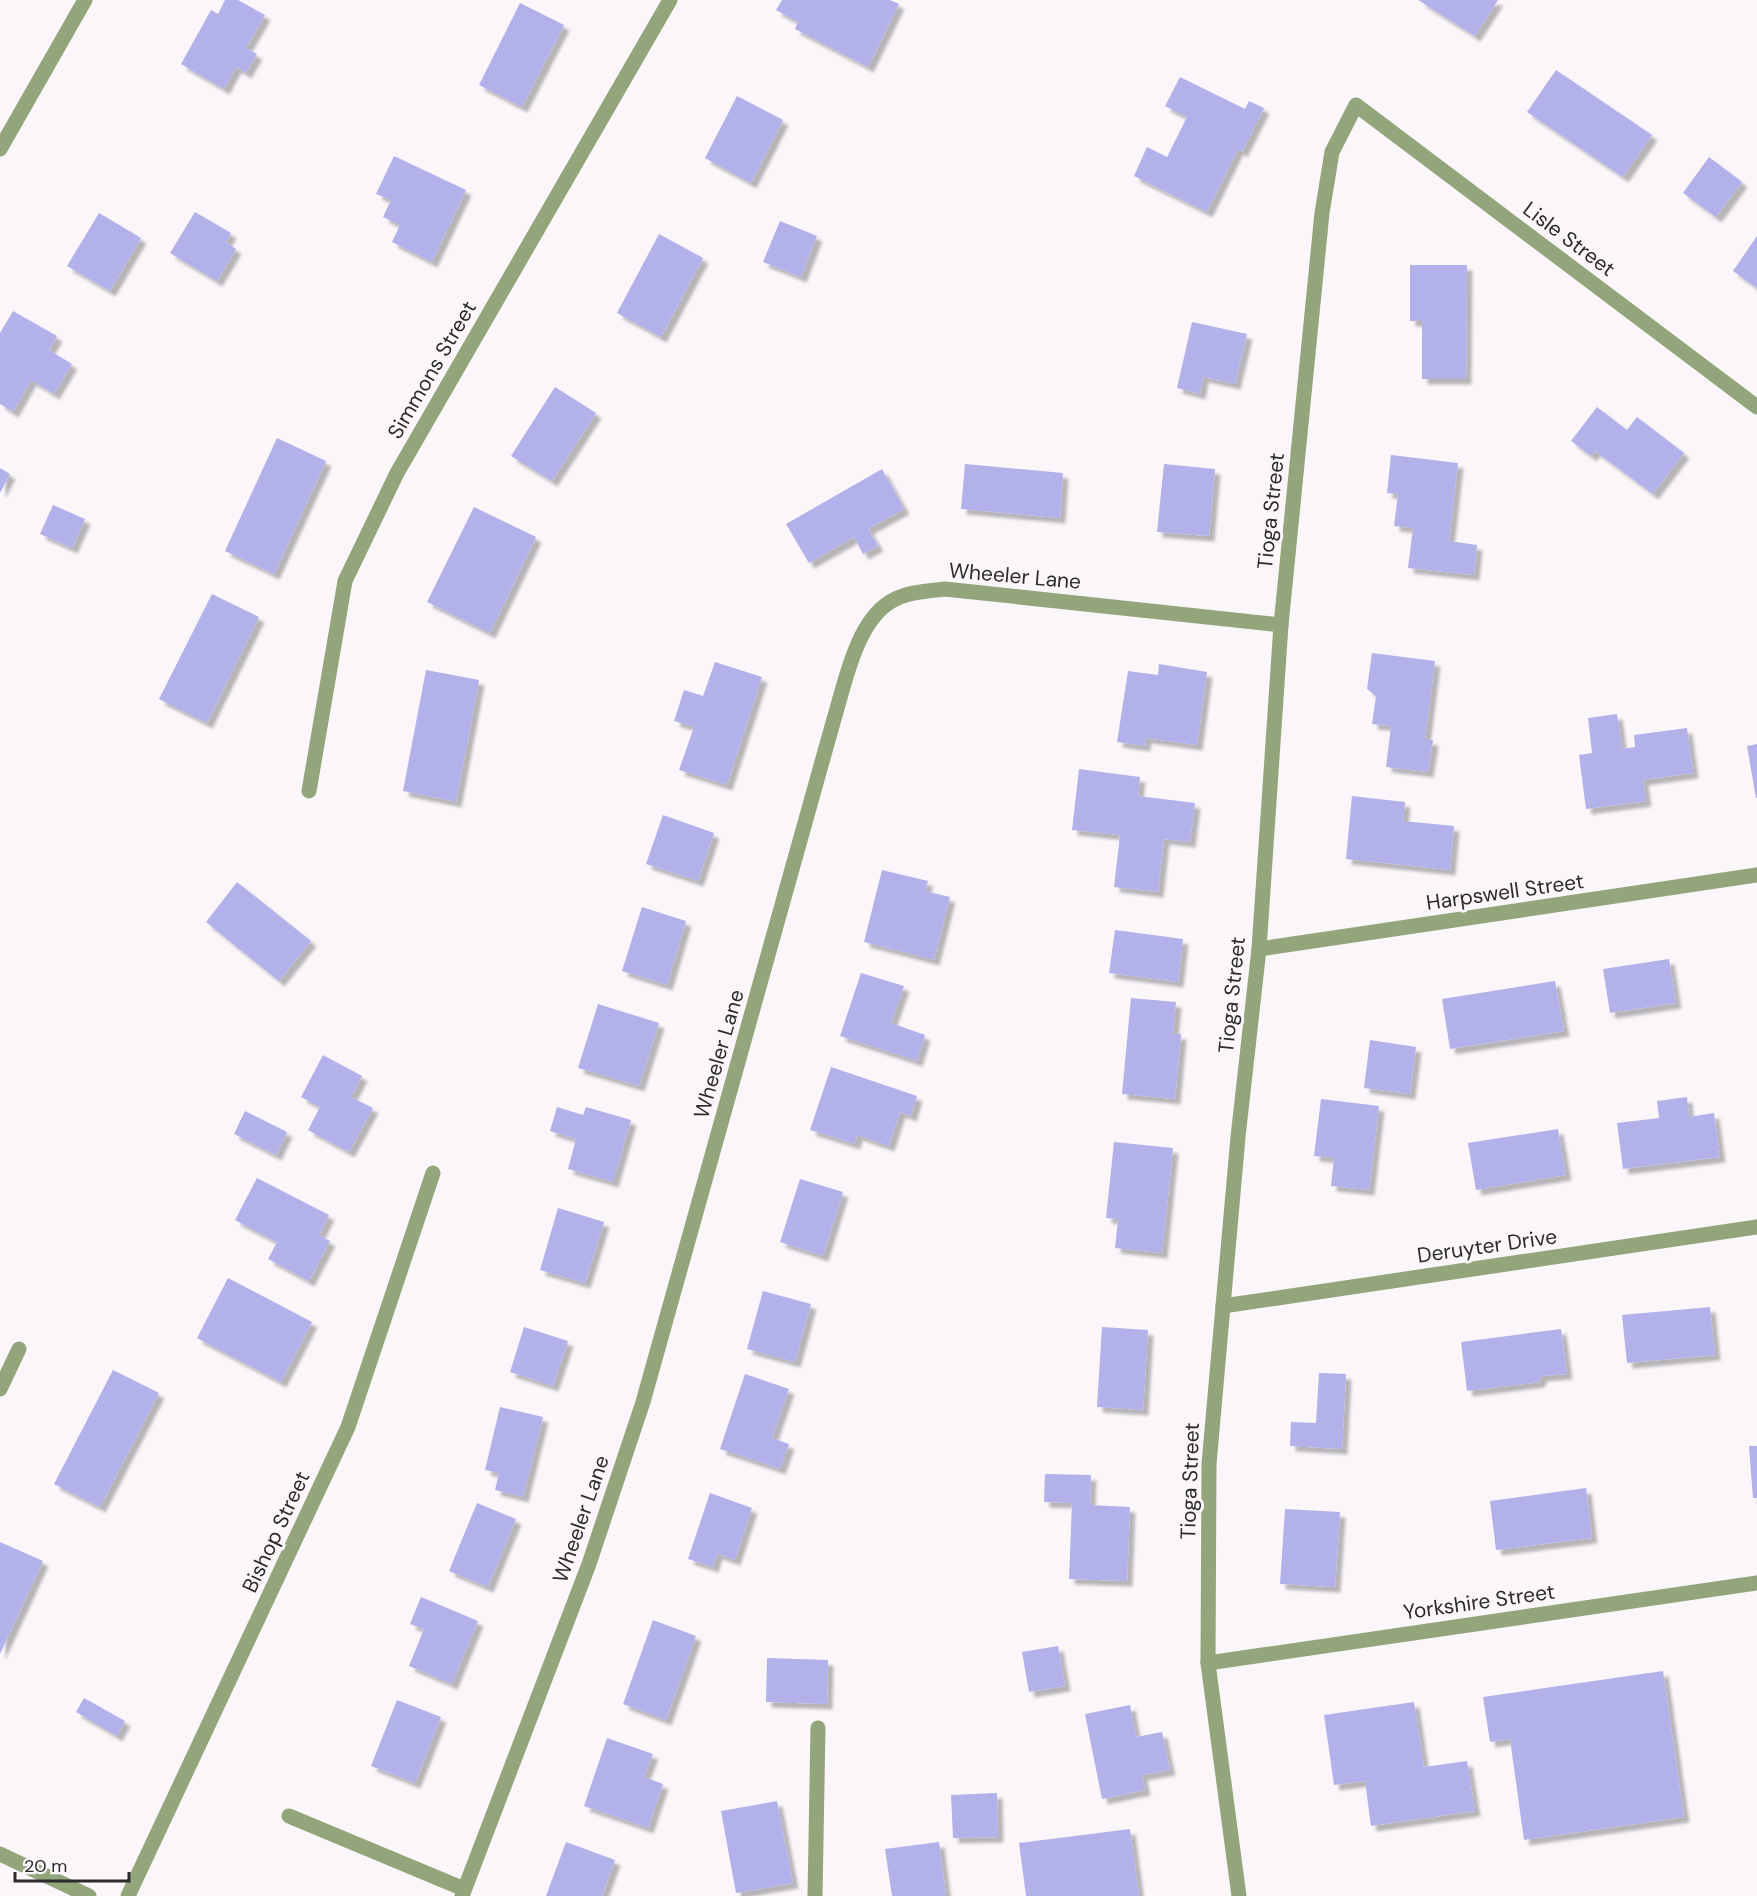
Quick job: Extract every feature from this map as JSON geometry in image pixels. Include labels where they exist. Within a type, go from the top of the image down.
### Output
[{"type":"street","points":[[0,148],[85,0]]},
{"type":"street","name":"Simmons Street","points":[[309,791],[345,581],[397,473],[670,0]]},
{"type":"street","name":"Lisle Street","points":[[1356,105],[1757,407]]},
{"type":"street","name":"Tioga Street","points":[[1239,1896],[1208,1663],[1209,1464],[1238,1137],[1258,949],[1281,625],[1322,213],[1332,152],[1356,105]]},
{"type":"street","name":"Wheeler Lane","points":[[463,1892],[589,1564],[643,1402],[834,719],[854,655],[869,622],[890,602],[910,593],[945,589],[1281,625]]},
{"type":"street","name":"Harpswell Street","points":[[1258,949],[1757,876]]},
{"type":"street","name":"Bishop Street","points":[[128,1896],[348,1427],[433,1173]]},
{"type":"street","name":"Deruyter Drive","points":[[1223,1306],[1757,1227]]},
{"type":"street","points":[[0,1389],[19,1349]]},
{"type":"street","name":"Yorkshire Street","points":[[1208,1663],[1757,1583]]},
{"type":"street","points":[[815,1896],[818,1728]]},
{"type":"street","points":[[288,1816],[463,1892]]},
{"type":"street","points":[[0,1854],[89,1896]]},
{"type":"building","points":[[225,0],[238,0],[265,15],[246,48],[257,54],[246,73],[236,67],[224,89],[181,64],[211,10],[218,14]]},
{"type":"building","points":[[782,0],[890,0],[899,4],[868,67],[795,29],[798,22],[776,10]]},
{"type":"building","points":[[1418,0],[1498,0],[1475,36]]},
{"type":"building","points":[[520,3],[564,25],[522,107],[479,85]]},
{"type":"building","points":[[1556,70],[1652,135],[1623,177],[1527,112]]},
{"type":"building","points":[[1180,77],[1245,109],[1249,101],[1264,108],[1242,152],[1238,149],[1207,212],[1134,176],[1147,147],[1167,157],[1187,117],[1165,106]]},
{"type":"building","points":[[737,96],[783,120],[751,183],[705,158]]},
{"type":"building","points":[[394,156],[466,190],[432,262],[392,242],[400,225],[383,217],[391,200],[376,194]]},
{"type":"building","points":[[1709,157],[1742,182],[1716,217],[1683,193]]},
{"type":"building","points":[[195,212],[231,233],[226,242],[236,249],[217,281],[170,253]]},
{"type":"building","points":[[99,213],[141,238],[110,291],[67,266]]},
{"type":"building","points":[[780,221],[817,236],[801,277],[763,262]]},
{"type":"building","points":[[659,234],[703,258],[661,337],[617,313]]},
{"type":"building","points":[[1757,236],[1757,288],[1733,271]]},
{"type":"building","points":[[1410,265],[1467,265],[1466,379],[1422,379],[1422,321],[1410,321]]},
{"type":"building","points":[[13,311],[57,336],[49,350],[72,364],[54,394],[31,380],[13,412],[0,404],[0,333]]},
{"type":"building","points":[[1192,322],[1247,334],[1235,384],[1203,377],[1200,394],[1177,388]]},
{"type":"building","points":[[555,387],[596,413],[552,481],[511,456]]},
{"type":"building","points":[[1597,407],[1627,430],[1637,417],[1684,453],[1653,494],[1595,451],[1591,456],[1571,441]]},
{"type":"building","points":[[277,438],[326,461],[274,574],[225,551]]},
{"type":"building","points":[[1391,455],[1458,463],[1449,541],[1477,545],[1474,575],[1408,568],[1413,528],[1394,526],[1398,494],[1387,493]]},
{"type":"building","points":[[965,464],[1063,473],[1060,518],[961,509]]},
{"type":"building","points":[[1164,464],[1215,469],[1209,536],[1157,532]]},
{"type":"building","points":[[0,468],[10,474],[0,493]]},
{"type":"building","points":[[882,469],[904,509],[868,529],[878,546],[863,554],[854,537],[809,563],[786,524]]},
{"type":"building","points":[[53,505],[85,519],[72,548],[40,534]]},
{"type":"building","points":[[474,507],[536,537],[490,633],[427,602]]},
{"type":"building","points":[[212,594],[259,617],[207,723],[159,699]]},
{"type":"building","points":[[1372,653],[1435,661],[1425,739],[1433,740],[1428,772],[1386,767],[1391,726],[1372,724],[1376,696],[1367,689]]},
{"type":"building","points":[[715,662],[762,677],[727,785],[679,770],[694,727],[674,721],[684,690],[703,696]]},
{"type":"building","points":[[1159,664],[1207,672],[1197,745],[1146,738],[1145,746],[1117,742],[1128,671],[1158,675]]},
{"type":"building","points":[[426,670],[479,680],[456,802],[403,791]]},
{"type":"building","points":[[1617,714],[1622,749],[1635,747],[1634,735],[1687,728],[1693,773],[1643,780],[1646,801],[1586,809],[1579,755],[1592,753],[1588,718]]},
{"type":"building","points":[[1757,744],[1757,798],[1756,798],[1747,746]]},
{"type":"building","points":[[1079,769],[1140,777],[1138,796],[1195,803],[1190,842],[1164,839],[1158,892],[1114,887],[1120,835],[1072,830]]},
{"type":"building","points":[[1352,796],[1405,802],[1403,821],[1454,826],[1450,870],[1346,859]]},
{"type":"building","points":[[663,815],[714,833],[698,881],[646,864]]},
{"type":"building","points":[[882,870],[928,881],[925,891],[950,897],[934,960],[864,942]]},
{"type":"building","points":[[237,882],[311,941],[279,981],[206,922]]},
{"type":"building","points":[[642,907],[686,921],[667,985],[622,971]]},
{"type":"building","points":[[1115,930],[1183,939],[1178,982],[1109,973]]},
{"type":"building","points":[[1669,959],[1676,1003],[1610,1013],[1603,969]]},
{"type":"building","points":[[861,973],[904,986],[891,1023],[925,1035],[917,1061],[840,1036]]},
{"type":"building","points":[[1555,981],[1564,1031],[1450,1049],[1442,999]]},
{"type":"building","points":[[1131,998],[1176,1002],[1173,1034],[1181,1034],[1175,1099],[1122,1094]]},
{"type":"building","points":[[598,1004],[659,1023],[639,1086],[578,1068]]},
{"type":"building","points":[[1370,1040],[1416,1047],[1410,1094],[1364,1088]]},
{"type":"building","points":[[323,1055],[362,1076],[351,1097],[373,1108],[349,1152],[308,1130],[320,1107],[301,1097]]},
{"type":"building","points":[[831,1067],[917,1096],[911,1116],[900,1112],[889,1146],[857,1135],[855,1144],[810,1130]]},
{"type":"building","points":[[1687,1097],[1689,1117],[1714,1113],[1720,1157],[1623,1169],[1617,1123],[1659,1118],[1657,1101]]},
{"type":"building","points":[[1321,1099],[1379,1106],[1369,1190],[1331,1186],[1334,1158],[1314,1156]]},
{"type":"building","points":[[557,1107],[583,1115],[586,1107],[631,1120],[613,1182],[568,1169],[576,1139],[550,1131]]},
{"type":"building","points":[[245,1111],[287,1132],[276,1155],[234,1134]]},
{"type":"building","points":[[1558,1129],[1566,1175],[1476,1190],[1468,1143]]},
{"type":"building","points":[[1114,1142],[1173,1148],[1162,1253],[1115,1248],[1118,1219],[1106,1218]]},
{"type":"building","points":[[257,1178],[329,1215],[319,1235],[330,1241],[309,1281],[268,1259],[277,1242],[235,1220]]},
{"type":"building","points":[[800,1179],[843,1192],[823,1256],[780,1242]]},
{"type":"building","points":[[558,1208],[604,1222],[585,1283],[540,1270]]},
{"type":"building","points":[[228,1278],[312,1322],[281,1382],[197,1338]]},
{"type":"building","points":[[763,1291],[811,1304],[795,1362],[747,1349]]},
{"type":"building","points":[[1710,1307],[1715,1355],[1627,1363],[1622,1315]]},
{"type":"building","points":[[524,1327],[568,1341],[553,1386],[510,1372]]},
{"type":"building","points":[[1102,1327],[1148,1330],[1143,1410],[1097,1407]]},
{"type":"building","points":[[1561,1329],[1567,1374],[1542,1376],[1539,1382],[1467,1391],[1461,1342]]},
{"type":"building","points":[[113,1370],[159,1393],[100,1507],[54,1484]]},
{"type":"building","points":[[1319,1373],[1346,1374],[1342,1449],[1290,1446],[1291,1422],[1316,1423]]},
{"type":"building","points":[[745,1374],[789,1389],[772,1438],[789,1444],[780,1469],[720,1449]]},
{"type":"building","points":[[500,1407],[543,1417],[523,1497],[495,1490],[499,1473],[485,1470]]},
{"type":"building","points":[[1749,1446],[1757,1446],[1757,1498],[1753,1498]]},
{"type":"building","points":[[1045,1474],[1091,1475],[1090,1505],[1130,1507],[1127,1581],[1069,1579],[1072,1503],[1044,1502]]},
{"type":"building","points":[[1586,1488],[1592,1538],[1496,1550],[1490,1501]]},
{"type":"building","points":[[710,1493],[752,1508],[735,1560],[717,1554],[713,1567],[688,1559]]},
{"type":"building","points":[[477,1503],[516,1519],[488,1587],[449,1571]]},
{"type":"building","points":[[1285,1509],[1340,1512],[1335,1587],[1280,1584]]},
{"type":"building","points":[[0,1542],[43,1561],[0,1654]]},
{"type":"building","points":[[421,1597],[478,1621],[452,1684],[409,1666],[424,1629],[410,1624]]},
{"type":"building","points":[[653,1620],[696,1636],[666,1720],[623,1704]]},
{"type":"building","points":[[1058,1646],[1065,1686],[1029,1692],[1022,1652]]},
{"type":"building","points":[[767,1658],[828,1660],[827,1704],[766,1702]]},
{"type":"building","points":[[1663,1671],[1684,1817],[1524,1840],[1510,1739],[1490,1742],[1483,1697]]},
{"type":"building","points":[[84,1698],[125,1721],[117,1736],[76,1712]]},
{"type":"building","points":[[397,1700],[441,1717],[415,1783],[371,1766]]},
{"type":"building","points":[[1414,1702],[1424,1767],[1467,1761],[1475,1811],[1371,1826],[1365,1781],[1334,1785],[1324,1715]]},
{"type":"building","points":[[1130,1705],[1136,1737],[1162,1732],[1170,1770],[1142,1775],[1145,1790],[1102,1799],[1085,1714]]},
{"type":"building","points":[[607,1738],[653,1754],[644,1777],[663,1784],[648,1828],[584,1806]]},
{"type":"building","points":[[997,1793],[998,1837],[953,1838],[951,1795]]},
{"type":"building","points":[[777,1801],[793,1883],[736,1893],[721,1811]]},
{"type":"building","points":[[1130,1829],[1139,1896],[1026,1896],[1019,1843]]},
{"type":"building","points":[[566,1842],[615,1860],[602,1896],[546,1896]]},
{"type":"building","points":[[939,1842],[946,1896],[892,1896],[885,1849]]}]
